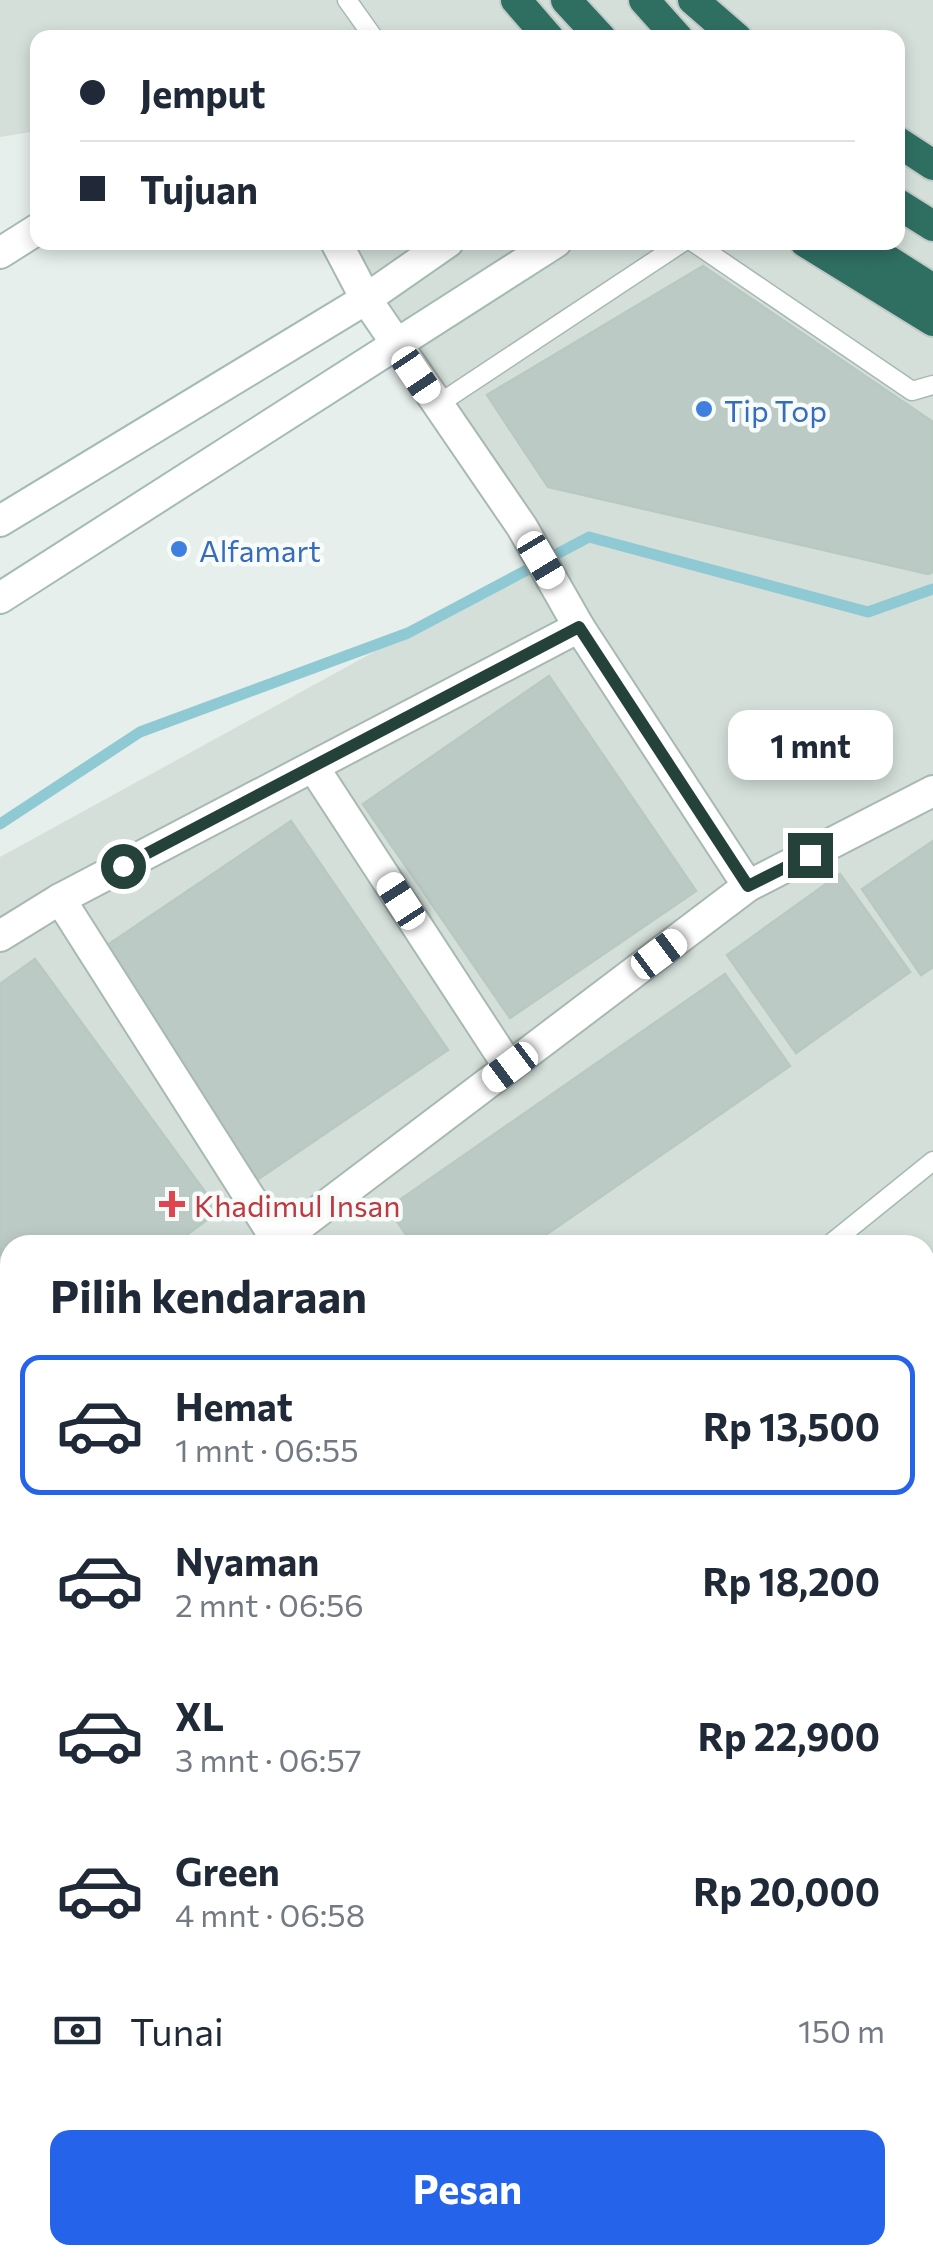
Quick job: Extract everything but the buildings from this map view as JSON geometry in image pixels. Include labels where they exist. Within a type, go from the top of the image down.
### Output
[{"type":"highway","points":[[516,0],[542,30]]},
{"type":"highway","points":[[566,0],[594,30]]},
{"type":"highway","points":[[644,0],[671,30]]},
{"type":"highway","points":[[693,0],[728,30]]},
{"type":"highway","points":[[905,147],[933,165]]},
{"type":"highway","points":[[905,208],[933,226]]},
{"type":"highway","points":[[818,250],[933,321]]},
{"type":"highway","points":[[872,250],[933,288]]},
{"type":"street","points":[[0,253],[30,233]]},
{"type":"street","points":[[340,250],[366,299],[522,527],[579,627],[748,886]]},
{"type":"street","points":[[0,521],[366,299],[436,250]]},
{"type":"street","points":[[0,598],[544,250]]},
{"type":"street","points":[[0,936],[60,899],[579,627]]},
{"type":"street","points":[[314,768],[510,1067]]},
{"type":"street","points":[[288,1235],[748,886],[933,791]]},
{"type":"street","points":[[60,899],[270,1235]]},
{"type":"lane","points":[[347,0],[368,30]]},
{"type":"lane","points":[[437,405],[671,250]]},
{"type":"lane","points":[[705,250],[912,392],[933,385]]},
{"type":"lane","points":[[841,1235],[933,1161]]},
{"type":"shaded area","points":[[0,0],[933,0],[933,1235],[0,1235],[0,857],[534,564],[350,250],[905,250],[905,30],[30,30],[30,132],[0,137]]},
{"type":"waterway","points":[[0,824],[140,732],[408,633],[589,537],[868,612],[933,589]]},
{"type":"place","name":"Tip Top","points":[[704,409]]},
{"type":"place","name":"Alfamart","points":[[179,549]]},
{"type":"place","name":"Khadimul Insan","points":[[172,1204]]},
{"type":"route","points":[[123,866],[579,627],[748,886],[810,855]]}]
